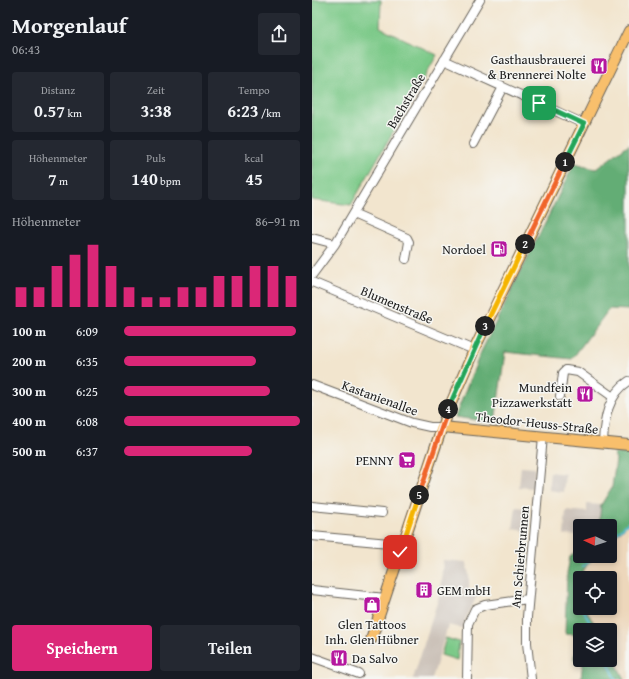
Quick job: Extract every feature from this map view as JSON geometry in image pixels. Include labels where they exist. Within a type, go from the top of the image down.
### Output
[{"type":"main road","points":[[371,640],[442,427],[474,350],[629,31]]},
{"type":"main road","name":"Theodor-Heuss-Straße","points":[[442,427],[629,445]]},
{"type":"street","name":"Bachstraße","points":[[312,275],[353,214],[480,0]]},
{"type":"street","points":[[444,60],[584,124]]},
{"type":"street","points":[[473,144],[503,87]]},
{"type":"street","points":[[353,214],[407,238],[409,242],[406,259]]},
{"type":"street","points":[[312,238],[334,244]]},
{"type":"street","name":"Blumenstraße","points":[[312,282],[474,350]]},
{"type":"street","points":[[560,396],[563,373],[566,370],[572,370],[578,372],[613,397]]},
{"type":"street","points":[[603,442],[606,416],[613,397],[629,381]]},
{"type":"street","name":"Kastanienallee","points":[[312,385],[412,423],[430,427],[442,427]]},
{"type":"street","name":"Am Schierbrunnen","points":[[531,679],[527,642],[528,599],[543,436]]},
{"type":"street","points":[[312,506],[382,513]]},
{"type":"street","points":[[312,536],[389,543],[401,547]]},
{"type":"street","points":[[312,590],[385,598]]},
{"type":"street","points":[[467,679],[468,624],[475,609],[485,605],[528,599]]},
{"type":"street","points":[[312,657],[359,674]]},
{"type":"shaded area","points":[[521,467],[535,468],[534,475],[537,476],[536,481],[534,481],[533,488],[519,487]]},
{"type":"shaded area","points":[[550,472],[565,474],[563,492],[548,490]]},
{"type":"shaded area","points":[[587,504],[601,505],[600,519],[573,519],[573,536],[564,535],[566,510],[587,512]]},
{"type":"shaded area","points":[[516,507],[528,508],[527,518],[530,519],[530,523],[527,523],[526,531],[513,529]]},
{"type":"shaded area","points":[[629,523],[629,679],[624,679],[617,665],[617,623],[594,623],[589,615],[617,615],[617,571],[583,571],[588,563],[617,563],[617,535]]},
{"type":"shaded area","points":[[443,560],[466,562],[469,575],[469,593],[477,596],[465,620],[464,629],[448,625],[432,679],[413,679],[440,593]]},
{"type":"green space","points":[[312,0],[381,0],[380,27],[437,55],[351,205],[312,200]]},
{"type":"green space","points":[[629,144],[629,310],[609,309],[572,359],[505,352],[495,423],[455,417],[480,354],[574,164],[596,169]]},
{"type":"green space","points":[[613,453],[629,454],[629,523],[617,535],[617,519],[600,519],[601,505],[612,487],[616,459]]},
{"type":"green space","points":[[573,555],[573,563],[589,563],[584,571],[573,571],[573,615],[589,615],[594,623],[573,623],[573,635],[565,634],[567,574],[570,557]]},
{"type":"green space","points":[[446,638],[459,642],[457,660],[441,655]]},
{"type":"green space","points":[[617,665],[624,679],[581,679],[582,667],[617,667]]},
{"type":"waterway","points":[[617,533],[629,522]]},
{"type":"waterway","points":[[583,567],[587,563]]},
{"type":"waterway","points":[[586,615],[590,623]]},
{"type":"waterway","points":[[610,667],[616,679]]},
{"type":"place","name":"Gasthausbrauerei & Brennerei Nolte","points":[[599,66]]},
{"type":"place","name":"Nordoel","points":[[499,249]]},
{"type":"place","name":"Mundfein Pizzawerkstatt","points":[[585,394]]},
{"type":"place","name":"PENNY","points":[[407,460]]},
{"type":"place","name":"GEM mbH","points":[[424,590]]},
{"type":"place","name":"Glen Tattoos Inh. Glen Hübner","points":[[372,605]]},
{"type":"place","name":"Da Salvo","points":[[339,658]]},
{"type":"route","points":[[400,552],[446,415],[463,372],[584,124],[539,103]]}]
